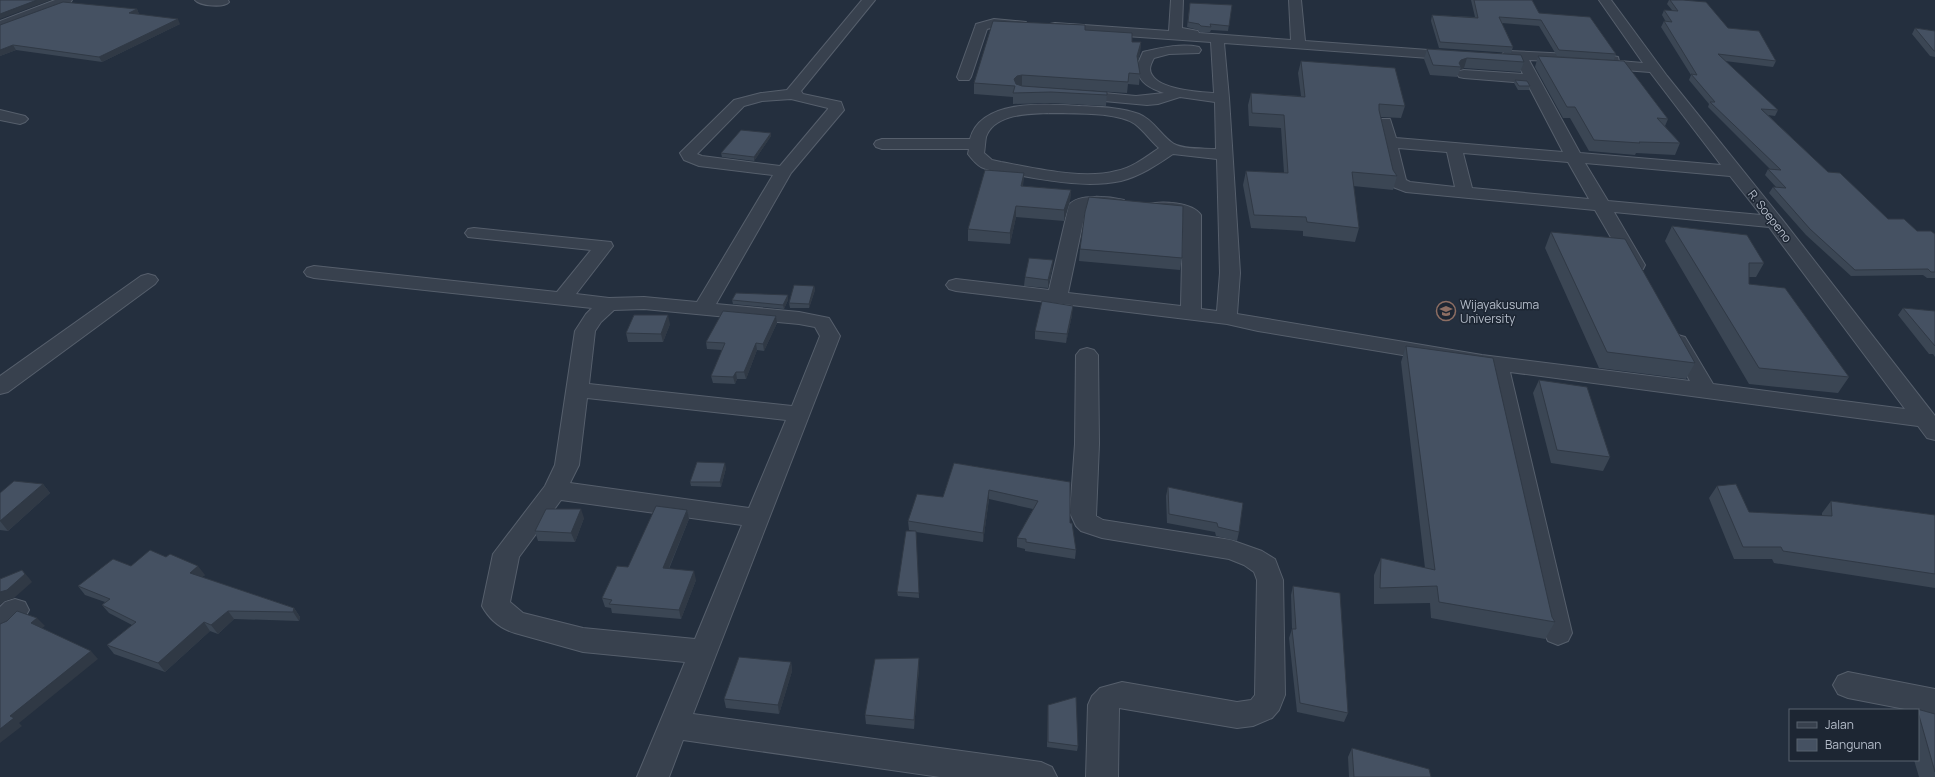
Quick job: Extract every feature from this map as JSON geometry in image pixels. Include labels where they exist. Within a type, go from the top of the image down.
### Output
[{"type":"street","points":[[0,26],[66,0]]},
{"type":"street","points":[[201,0],[222,2]]},
{"type":"street","points":[[794,94],[794,91],[801,80],[869,0]]},
{"type":"street","points":[[964,77],[981,27],[994,23],[1217,45],[1468,55],[1177,32],[1174,30],[1177,0]]},
{"type":"street","points":[[1295,0],[1298,42]]},
{"type":"street","name":"R. Soepeno","points":[[1605,0],[1733,171],[1775,222],[1930,426]]},
{"type":"street","points":[[1217,45],[1169,50],[1148,55],[1142,70],[1144,76],[1159,88],[1222,98]]},
{"type":"street","points":[[1217,45],[1222,98],[1230,273],[1227,318]]},
{"type":"street","points":[[1495,56],[1653,65],[1624,66],[1495,56]]},
{"type":"street","points":[[1522,59],[1574,158],[1644,280]]},
{"type":"street","points":[[1624,66],[1634,78]]},
{"type":"street","points":[[1464,74],[1532,79]]},
{"type":"street","points":[[1082,95],[1148,100],[1166,98],[1178,92]]},
{"type":"street","points":[[703,309],[784,171],[836,110],[836,105],[798,97],[794,94],[761,97],[739,103],[688,153],[690,157],[699,161],[784,171]]},
{"type":"street","points":[[1170,148],[1139,168],[1121,176],[1093,179],[998,168],[986,164],[976,154],[976,144],[984,126],[1006,113],[1021,108],[1052,108],[1111,112],[1137,119],[1148,127],[1170,148],[1224,155]]},
{"type":"street","points":[[0,115],[20,118]]},
{"type":"street","points":[[1385,122],[1399,183],[1406,187],[1775,222]]},
{"type":"street","points":[[1389,142],[1733,171]]},
{"type":"street","points":[[882,144],[976,144]]},
{"type":"street","points":[[1454,148],[1465,193]]},
{"type":"street","points":[[1057,298],[1078,205],[1087,202],[1183,210],[1192,215],[1191,314]]},
{"type":"street","points":[[474,233],[604,246],[562,299]]},
{"type":"street","points":[[314,272],[610,304],[644,303],[800,318],[822,322],[830,336],[654,777]]},
{"type":"street","points":[[0,387],[148,280]]},
{"type":"street","points":[[956,285],[1227,318],[1368,344],[1497,364],[1706,390],[1930,426]]},
{"type":"street","points":[[610,304],[593,318],[585,331],[567,465],[555,490],[506,554],[496,606],[515,622],[583,640],[704,652]]},
{"type":"street","points":[[1670,328],[1706,390]]},
{"type":"street","points":[[1087,355],[1087,444],[1083,513],[1085,520],[1092,526],[1102,529],[1231,550],[1253,558],[1266,566],[1270,580],[1270,695],[1268,703],[1262,710],[1252,714],[1236,715],[1122,695],[1110,697],[1103,705],[1102,777]]},
{"type":"street","points":[[1497,364],[1558,633]]},
{"type":"street","points":[[577,390],[800,414]]},
{"type":"street","points":[[555,490],[758,518]]},
{"type":"street","points":[[1848,685],[1935,702]]},
{"type":"street","points":[[674,725],[1041,777]]},
{"type":"building","points":[[0,0],[37,0],[0,14]]},
{"type":"building","points":[[1474,0],[1532,0],[1539,13],[1590,17],[1616,54],[1559,50],[1541,20],[1499,17],[1513,47],[1440,42],[1432,15],[1478,18]]},
{"type":"building","points":[[1670,0],[1706,2],[1728,28],[1759,31],[1776,61],[1718,54],[1778,110],[1761,109],[1828,172],[1840,173],[1888,219],[1904,219],[1917,231],[1931,231],[1935,234],[1935,272],[1931,272],[1928,269],[1855,270],[1810,229],[1773,187],[1786,188],[1768,169],[1781,170],[1710,102],[1715,102],[1691,74],[1697,75],[1664,21],[1672,22],[1664,10],[1678,11]]},
{"type":"building","points":[[63,2],[137,9],[129,13],[178,19],[99,57],[13,45],[0,50],[0,25]]},
{"type":"building","points":[[1190,3],[1232,5],[1229,26],[1210,24],[1211,27],[1188,22]]},
{"type":"building","points":[[993,21],[1085,25],[1085,30],[1132,33],[1132,42],[1141,42],[1137,56],[1140,74],[1129,73],[1128,82],[1022,75],[1017,76],[1014,79],[1016,84],[1022,86],[1107,92],[1107,95],[1051,92],[1013,93],[1015,86],[974,83]]},
{"type":"building","points":[[1915,28],[1935,31],[1935,51],[1934,51]]},
{"type":"building","points":[[1427,49],[1521,55],[1524,62],[1467,58],[1461,60],[1459,63],[1461,67],[1433,65]]},
{"type":"building","points":[[1538,56],[1624,61],[1668,119],[1657,118],[1680,143],[1639,142],[1640,143],[1594,140],[1575,107],[1567,107]]},
{"type":"building","points":[[1301,61],[1395,68],[1405,106],[1379,104],[1379,110],[1393,170],[1397,176],[1352,172],[1359,228],[1307,222],[1306,217],[1254,215],[1246,171],[1288,173],[1284,115],[1252,113],[1251,93],[1305,97]]},
{"type":"building","points":[[1515,80],[1527,81],[1530,86],[1519,86]]},
{"type":"building","points":[[741,130],[771,133],[754,157],[721,153]]},
{"type":"building","points":[[985,170],[1024,173],[1021,186],[1071,190],[1064,210],[1016,206],[1010,233],[968,229]]},
{"type":"building","points":[[1089,197],[1183,206],[1182,258],[1080,249],[1085,212]]},
{"type":"building","points":[[1672,226],[1747,235],[1764,263],[1749,263],[1749,284],[1785,288],[1849,377],[1759,368]]},
{"type":"building","points":[[1551,232],[1625,239],[1695,363],[1607,352]]},
{"type":"building","points":[[1029,258],[1053,260],[1048,280],[1025,277]]},
{"type":"building","points":[[794,285],[814,286],[809,304],[789,303]]},
{"type":"building","points":[[736,293],[788,295],[783,305],[732,300]]},
{"type":"building","points":[[1042,301],[1073,306],[1067,334],[1035,331]]},
{"type":"building","points":[[1903,308],[1935,311],[1935,346]]},
{"type":"building","points":[[723,311],[776,316],[763,344],[756,343],[744,372],[736,372],[733,377],[711,376],[725,343],[706,342]]},
{"type":"building","points":[[634,315],[668,315],[661,334],[626,333]]},
{"type":"building","points":[[1406,346],[1493,358],[1552,617],[1555,622],[1439,602],[1437,586],[1380,588],[1381,558],[1435,570]]},
{"type":"building","points":[[1539,380],[1587,387],[1610,457],[1557,450]]},
{"type":"building","points":[[697,462],[725,463],[720,482],[690,482]]},
{"type":"building","points":[[954,463],[1070,482],[1070,523],[1072,523],[1076,550],[1026,542],[1026,539],[1017,538],[1038,501],[989,490],[983,533],[908,521],[917,494],[943,497]]},
{"type":"building","points":[[14,481],[43,484],[0,521],[0,493]]},
{"type":"building","points":[[1736,484],[1749,512],[1832,516],[1831,501],[1935,515],[1935,574],[1783,551],[1781,547],[1743,547],[1717,486]]},
{"type":"building","points":[[1168,487],[1243,503],[1239,532],[1218,527],[1217,523],[1169,514]]},
{"type":"building","points":[[656,506],[687,510],[663,568],[694,571],[679,610],[609,604],[612,600],[602,598],[617,566],[628,567]]},
{"type":"building","points":[[546,509],[581,509],[571,533],[535,531]]},
{"type":"building","points":[[906,531],[916,531],[919,593],[897,592]]},
{"type":"building","points":[[150,550],[166,557],[170,554],[198,566],[190,573],[294,608],[293,612],[228,611],[211,625],[204,622],[158,663],[107,645],[136,622],[102,605],[110,599],[78,586],[113,559],[131,566]]},
{"type":"building","points":[[22,570],[25,574],[7,590],[0,592],[0,579]]},
{"type":"building","points":[[1293,586],[1340,593],[1348,713],[1300,703],[1292,629],[1296,629]]},
{"type":"building","points":[[17,611],[37,618],[31,623],[91,651],[10,716],[14,718],[0,729],[0,624],[7,621]]},
{"type":"building","points":[[739,657],[791,662],[778,705],[724,699]]},
{"type":"building","points":[[919,658],[914,720],[865,715],[875,659]]},
{"type":"building","points":[[1076,697],[1078,746],[1048,742],[1048,705]]},
{"type":"building","points":[[1919,710],[1935,714],[1935,772],[1919,716]]},
{"type":"building","points":[[1352,748],[1429,769],[1431,777],[1354,777]]},
{"type":"place","name":"Wijayakusuma University","points":[[1446,311]]}]
